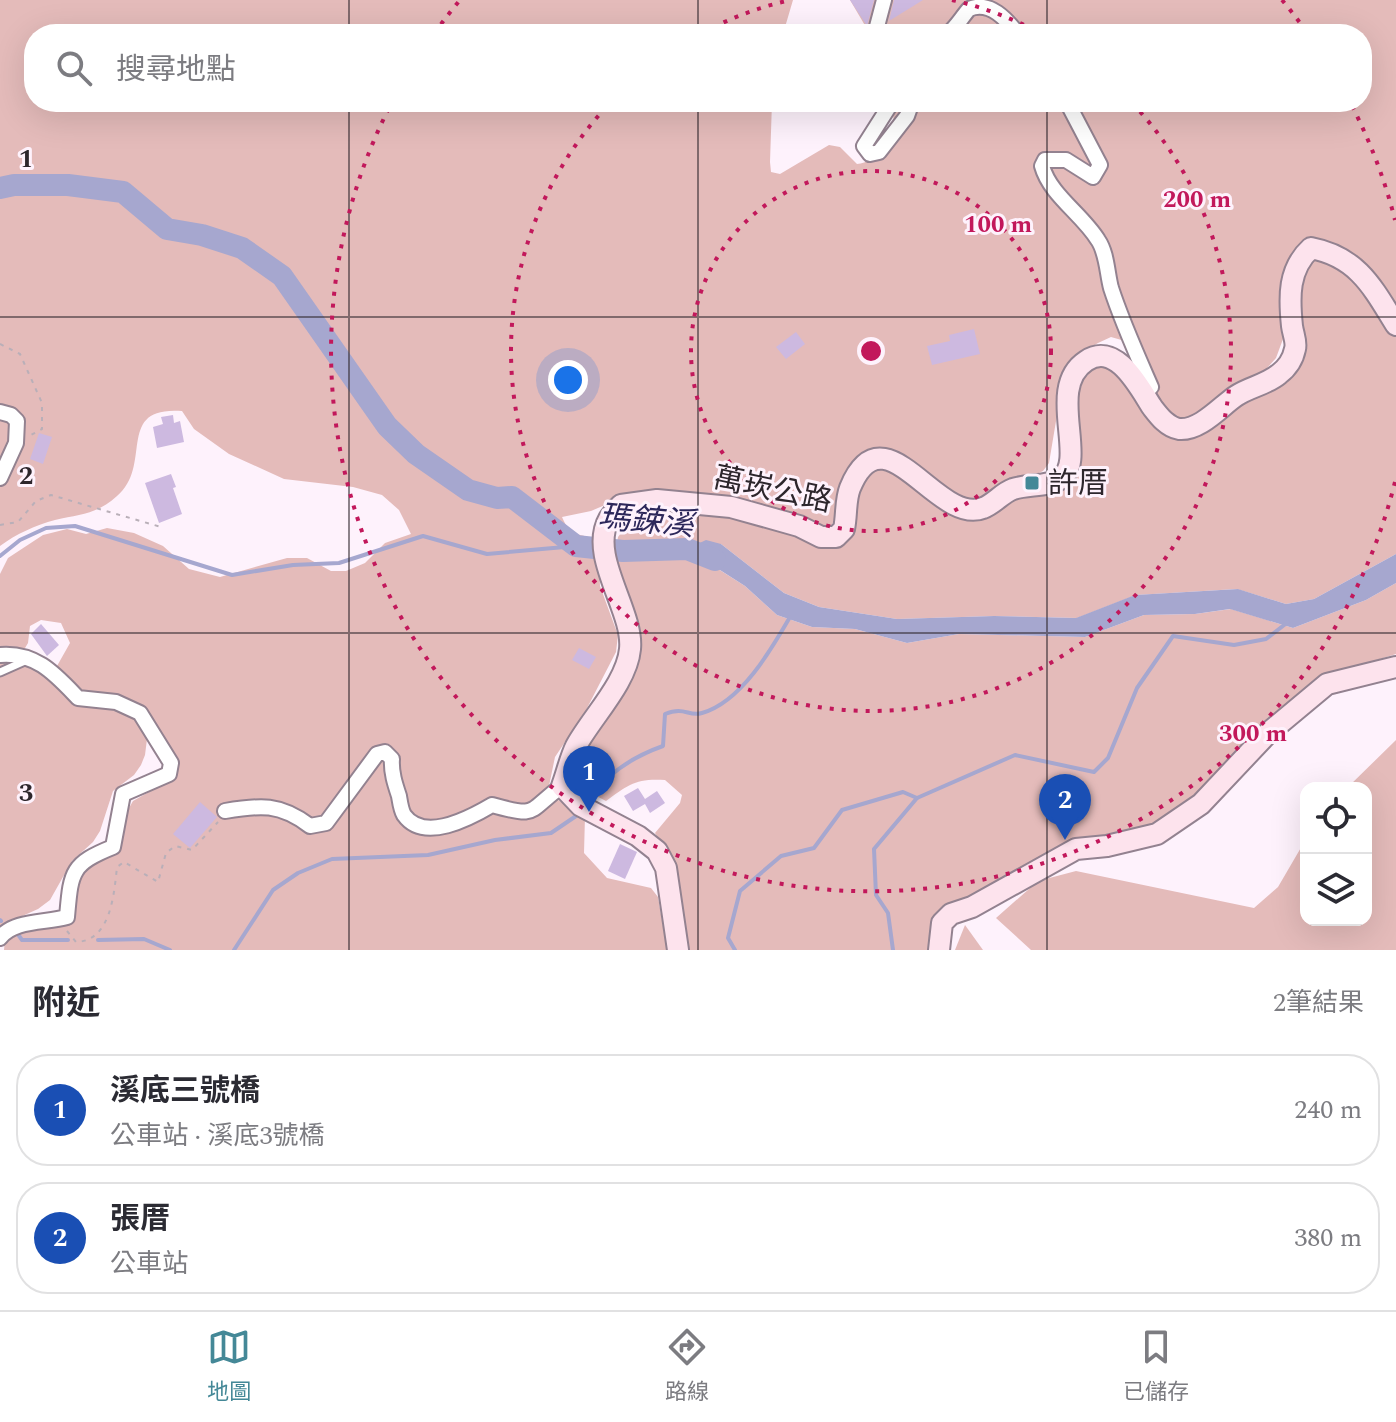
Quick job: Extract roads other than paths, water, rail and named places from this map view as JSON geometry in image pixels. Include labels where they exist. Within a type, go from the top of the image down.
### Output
[{"type":"street","points":[[878,24],[884,0]]},
{"type":"street","points":[[959,24],[970,8],[981,3],[1000,9],[1011,24]]},
{"type":"street","points":[[886,112],[864,146],[870,154],[879,152],[908,112]]},
{"type":"street","points":[[1072,112],[1100,165],[1093,177],[1066,160],[1045,160],[1042,166],[1045,178],[1100,243],[1111,287],[1151,387],[1144,394]]},
{"type":"street","name":"萬崁公路","points":[[562,786],[575,748],[620,678],[630,650],[628,625],[610,579],[604,536],[608,519],[621,505],[657,500],[731,507],[799,526],[821,537],[836,537],[844,529],[851,486],[866,464],[877,459],[889,459],[914,473],[955,507],[969,511],[984,508],[1011,489],[1049,483],[1061,479],[1068,471],[1071,462],[1065,405],[1071,384],[1084,362],[1094,357],[1108,358],[1123,365],[1169,426],[1182,429],[1204,420],[1238,394],[1260,386],[1279,374],[1291,360],[1297,345],[1292,329],[1291,280],[1299,258],[1311,248],[1326,251],[1362,272],[1396,325]]},
{"type":"street","points":[[0,412],[11,415],[17,421],[16,443],[0,478]]},
{"type":"street","points":[[0,655],[32,658],[52,671],[78,698],[116,702],[140,713],[171,763],[169,774],[123,794],[113,847],[80,864],[70,882],[67,917],[19,925],[8,929],[0,938]]},
{"type":"street","points":[[939,950],[942,923],[951,914],[972,907],[1076,849],[1107,846],[1157,834],[1201,804],[1267,734],[1327,684],[1396,667]]},
{"type":"street","points":[[225,811],[261,805],[294,814],[310,826],[326,823],[377,754],[385,752],[392,759],[391,770],[404,814],[416,825],[432,827],[460,822],[492,805],[518,812],[532,812],[562,786],[586,808],[638,836],[657,851],[666,868],[678,950]]},
{"type":"lane","points":[[0,672],[32,658]]},
{"type":"water","name":"瑪鋉溪","points":[[706,540],[721,544],[784,593],[819,607],[897,619],[994,616],[1076,618],[1135,595],[1238,589],[1286,604],[1314,599],[1396,554],[1396,583],[1366,600],[1293,628],[1230,609],[1195,614],[1144,615],[1085,637],[959,634],[907,643],[855,629],[812,627],[777,615],[745,586],[687,549]]},
{"type":"waterway","name":"瑪鋉溪","points":[[0,188],[68,185],[123,192],[167,229],[202,235],[242,248],[282,276],[387,426],[416,454],[468,490],[497,498],[512,497],[576,546],[623,551],[687,549],[715,560]]},
{"type":"waterway","points":[[0,556],[20,540],[46,528],[75,526],[232,575],[293,565],[339,563],[423,536],[487,554],[576,546]]},
{"type":"waterway","points":[[588,800],[621,767],[663,746],[665,714],[677,711],[702,713],[730,698],[754,673],[790,617]]},
{"type":"waterway","points":[[735,950],[728,938],[740,891],[781,856],[814,848],[842,810],[903,792],[917,798],[1015,755],[1094,772],[1108,758],[1137,688],[1173,636],[1234,645],[1266,639],[1288,622]]},
{"type":"waterway","points":[[893,950],[888,913],[876,895],[874,849],[917,798]]},
{"type":"waterway","points":[[234,950],[273,890],[298,873],[332,859],[428,855],[495,840],[551,833],[579,814]]},
{"type":"waterway","points":[[17,933],[22,940],[68,940]]},
{"type":"waterway","points":[[98,940],[144,939],[170,950]]},
{"type":"place","name":"許厝","points":[[1032,483]]},
{"type":"place","name":"溪底三號橋","points":[[589,812]]},
{"type":"place","name":"張厝","points":[[1065,840]]}]
